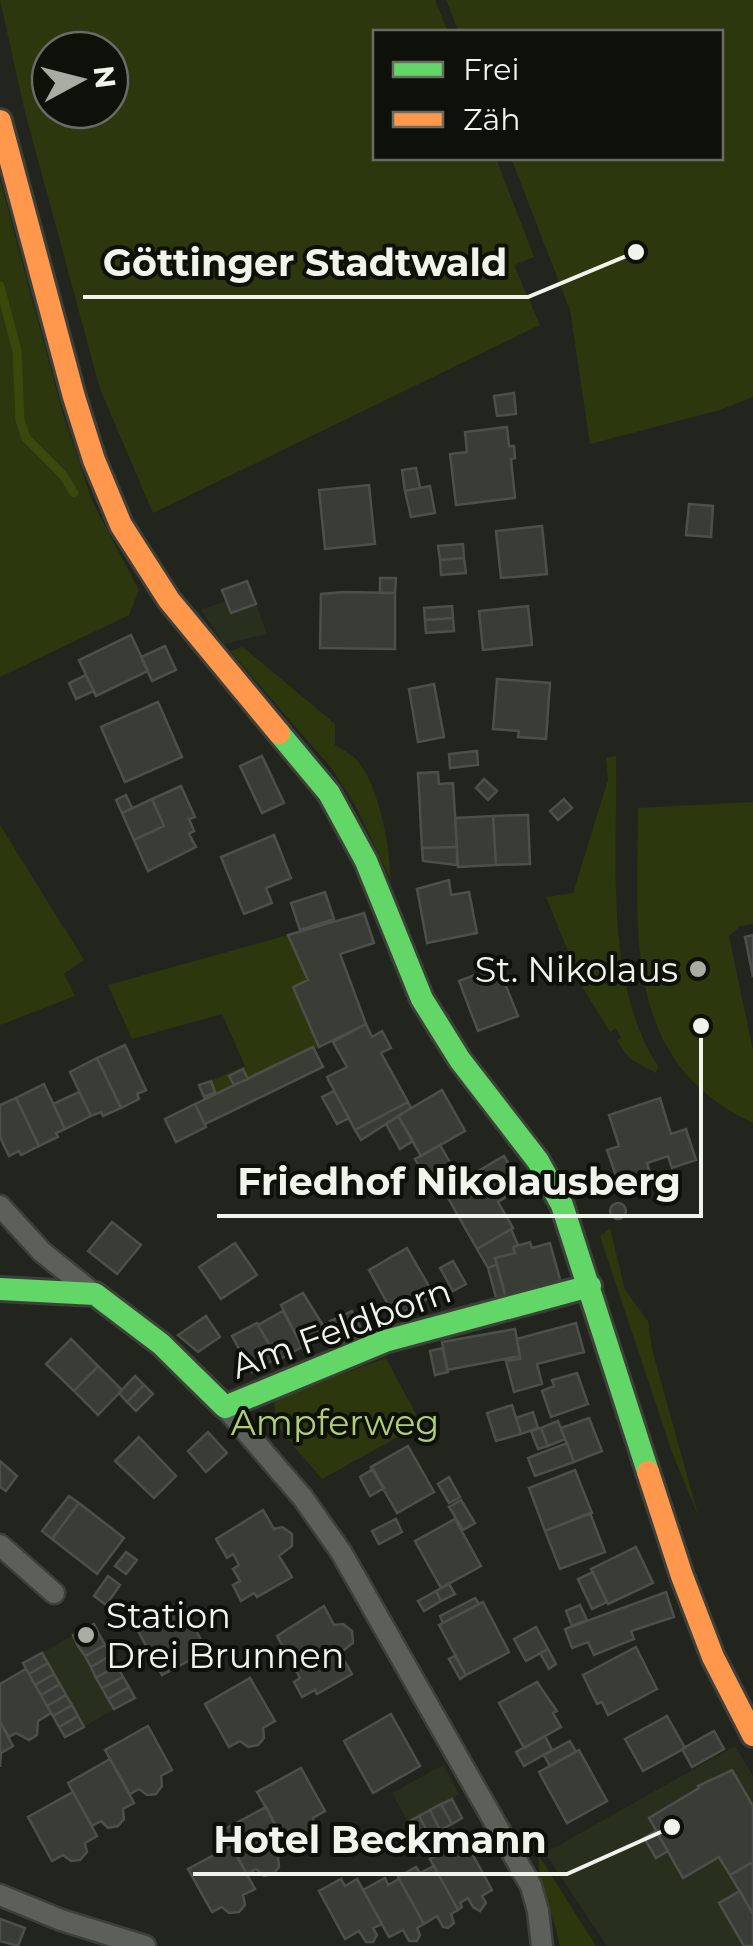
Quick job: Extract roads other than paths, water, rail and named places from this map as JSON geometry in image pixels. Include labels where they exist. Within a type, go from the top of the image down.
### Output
[{"type":"street","points":[[0,120],[74,397],[121,525],[169,600],[329,792],[366,861],[422,1000],[460,1060],[538,1161],[562,1205],[682,1576],[713,1657],[753,1735]]},
{"type":"street","name":"Am Feldborn","points":[[0,1206],[42,1252],[161,1344],[226,1408],[386,1342],[590,1286]]},
{"type":"street","points":[[0,1289],[95,1294]]},
{"type":"street","points":[[226,1408],[303,1498],[368,1598],[531,1886],[542,1946]]},
{"type":"street","points":[[0,1545],[54,1594]]},
{"type":"street","points":[[0,1895],[60,1920],[145,1946]]},
{"type":"waterway","points":[[0,286],[17,351],[20,420],[26,438],[63,475],[74,493]]},
{"type":"place","name":"Göttinger Stadtwald","points":[[636,252]]},
{"type":"place","name":"St. Nikolaus","points":[[698,969]]},
{"type":"place","name":"Friedhof Nikolausberg","points":[[701,1026]]},
{"type":"place","name":"Station Drei Brunnen","points":[[86,1635]]},
{"type":"place","name":"Hotel Beckmann","points":[[672,1827]]},
{"type":"park label","name":"Ampferweg","points":[[335,1422]]}]
